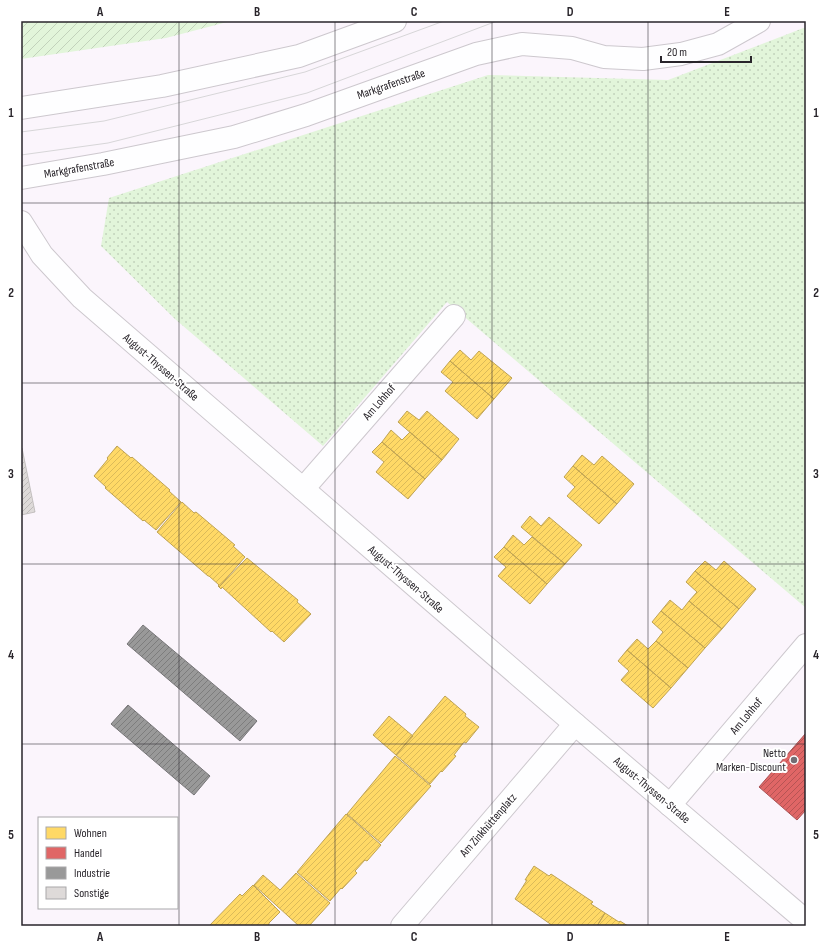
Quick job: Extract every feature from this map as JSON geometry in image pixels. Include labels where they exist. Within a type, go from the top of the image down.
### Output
[{"type":"street","points":[[21,108],[162,86],[299,56],[395,21]]},
{"type":"street","name":"Markgrafenstraße","points":[[21,178],[103,164],[234,137],[306,115],[476,54],[522,44],[572,48],[604,57],[643,59],[681,54],[718,44],[759,21]]},
{"type":"street","name":"August-Thyssen-Straße","points":[[21,222],[42,255],[82,298],[575,724],[806,921]]},
{"type":"street","name":"Am Lohhof","points":[[303,489],[454,316]]},
{"type":"street","name":"Am Lohhof","points":[[670,805],[806,645]]},
{"type":"street","name":"Am Zinkhüttenplatz","points":[[402,926],[575,724]]},
{"type":"green space","points":[[21,21],[231,21],[166,38],[21,59]]},
{"type":"green space","points":[[806,27],[806,608],[447,302],[323,446],[175,319],[101,246],[109,198],[488,75],[668,80]]},
{"type":"building: Wohnen","points":[[460,350],[471,360],[479,351],[512,378],[494,399],[450,361]]},
{"type":"building: Wohnen","points":[[450,361],[494,399],[477,419],[445,391],[453,382],[441,372]]},
{"type":"building: Wohnen","points":[[407,411],[419,420],[427,411],[459,439],[442,460],[398,422]]},
{"type":"building: Wohnen","points":[[391,430],[402,440],[410,432],[442,460],[425,479],[382,442]]},
{"type":"building: Wohnen","points":[[382,442],[425,479],[408,499],[376,472],[384,462],[372,452]]},
{"type":"building: Wohnen","points":[[117,446],[170,490],[169,491],[181,502],[156,530],[144,520],[143,521],[105,488],[106,487],[94,476]]},
{"type":"building: Wohnen","points":[[582,455],[594,465],[602,456],[634,484],[617,504],[573,466]]},
{"type":"building: Wohnen","points":[[573,466],[617,504],[599,524],[567,496],[575,487],[564,477]]},
{"type":"building: Wohnen","points":[[182,502],[235,545],[233,546],[245,557],[219,587],[219,585],[209,576],[157,532]]},
{"type":"building: Wohnen","points":[[530,516],[541,526],[549,517],[582,545],[565,564],[521,527]]},
{"type":"building: Wohnen","points":[[513,535],[524,545],[532,537],[565,564],[547,584],[504,547]]},
{"type":"building: Wohnen","points":[[504,547],[547,584],[530,604],[498,576],[506,567],[494,557]]},
{"type":"building: Wohnen","points":[[247,558],[298,600],[297,602],[311,614],[284,642],[222,587],[221,589],[219,587]]},
{"type":"building: Wohnen","points":[[705,561],[716,570],[724,561],[756,589],[739,609],[695,571]]},
{"type":"building: Wohnen","points":[[695,571],[739,609],[722,629],[689,601],[697,592],[686,582]]},
{"type":"building: Wohnen","points":[[670,600],[682,610],[689,601],[722,629],[705,648],[661,611]]},
{"type":"building: Wohnen","points":[[661,611],[705,648],[688,668],[656,641],[663,632],[652,622]]},
{"type":"building: Wohnen","points":[[637,639],[648,649],[656,641],[688,668],[671,688],[627,650]]},
{"type":"building: Wohnen","points":[[627,650],[671,688],[653,708],[621,680],[629,671],[618,661]]},
{"type":"building: Wohnen","points":[[445,696],[466,714],[465,716],[479,727],[466,743],[464,742],[454,755],[456,756],[430,784],[396,755]]},
{"type":"building: Wohnen","points":[[389,716],[413,736],[396,755],[373,735]]},
{"type":"building: Wohnen","points":[[395,756],[431,786],[381,843],[347,814]]},
{"type":"building: Wohnen","points":[[346,814],[381,845],[367,861],[365,860],[355,871],[357,873],[330,901],[297,872]]},
{"type":"building: Wohnen","points":[[534,866],[549,876],[551,874],[593,902],[591,904],[605,913],[597,926],[553,926],[515,899]]},
{"type":"building: Wohnen","points":[[296,873],[330,903],[309,926],[299,926],[254,885],[263,875],[280,890]]},
{"type":"building: Wohnen","points":[[253,885],[280,912],[268,926],[209,926],[240,894],[242,896]]},
{"type":"building: Wohnen","points":[[605,913],[619,922],[620,921],[628,926],[597,926]]},
{"type":"building: Handel","name":"Netto Marken-Discount","points":[[806,733],[806,810],[797,820],[759,787]]},
{"type":"building: Industrie","points":[[143,625],[257,721],[240,741],[127,644]]},
{"type":"building: Industrie","points":[[128,705],[210,776],[194,795],[111,724]]},
{"type":"building: Sonstige","points":[[22,448],[35,512],[21,515],[21,449]]},
{"type":"tram line","points":[[21,132],[104,121],[305,72],[444,21]]},
{"type":"tram line","points":[[21,155],[108,143],[307,93],[497,21]]},
{"type":"place","name":"Netto Marken-Discount","points":[[794,760]]}]
